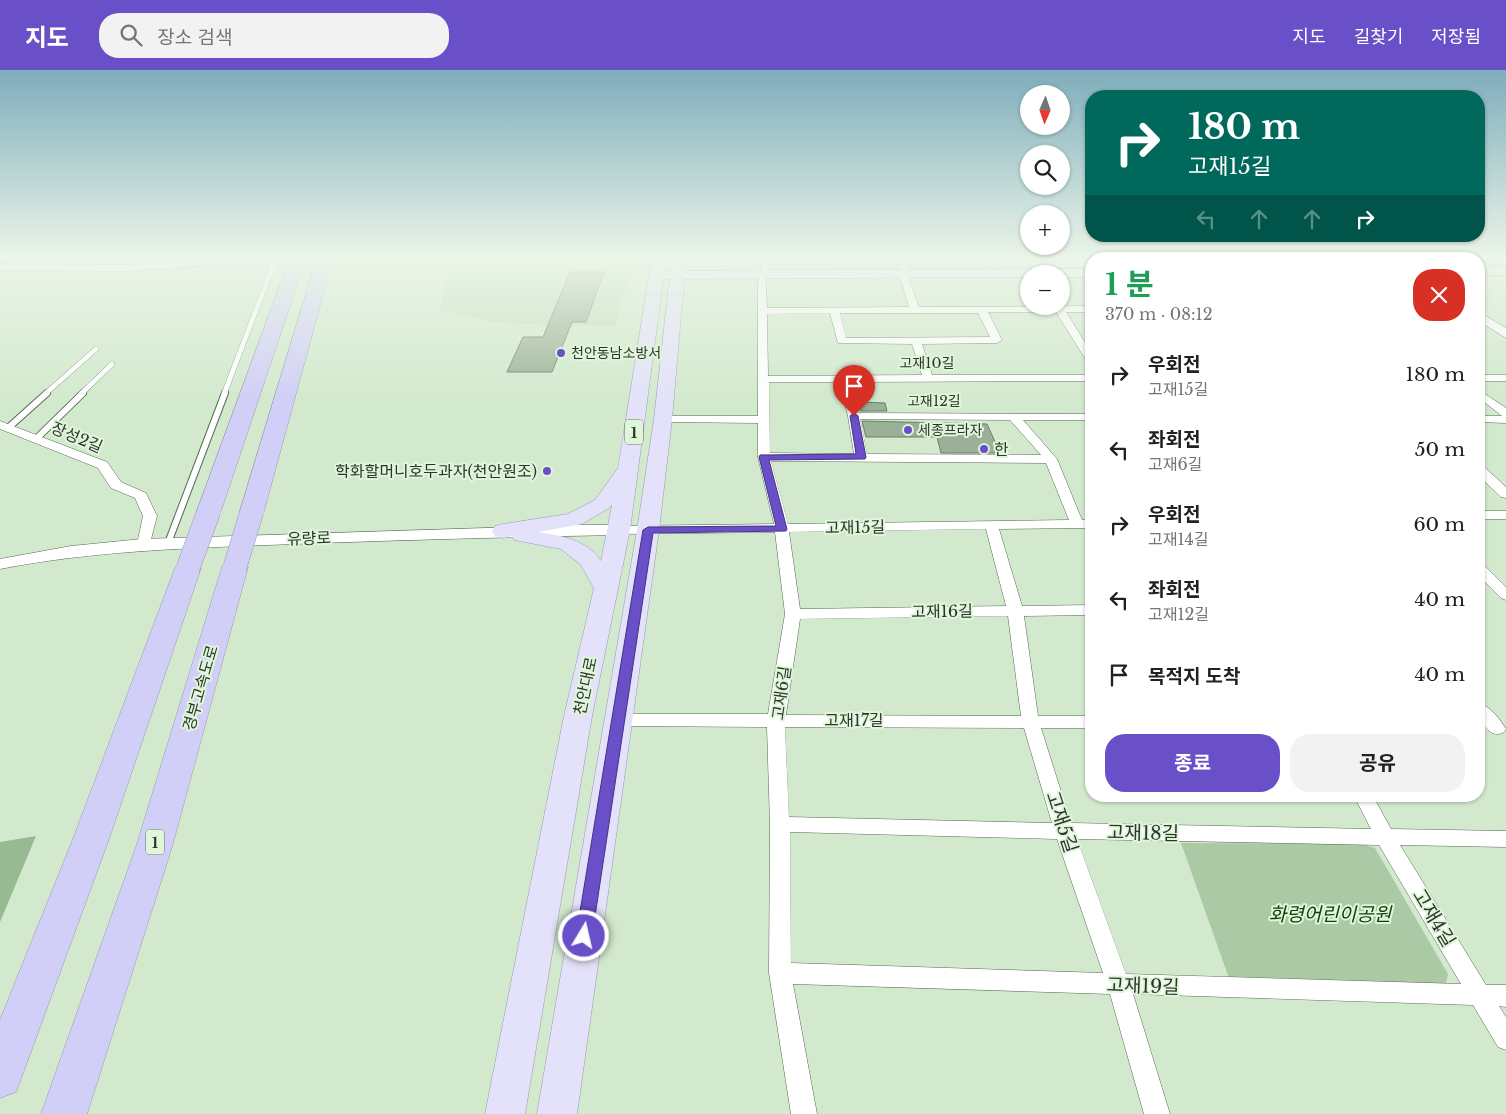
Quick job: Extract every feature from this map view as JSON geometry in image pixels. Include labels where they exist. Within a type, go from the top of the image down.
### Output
[{"type":"highway","points":[[0,1076],[91,838],[178,555],[209,511],[281,307]]},
{"type":"highway","name":"경부고속도로","points":[[64,1114],[154,847],[311,307]]},
{"type":"main road","name":"천안대로","points":[[505,1114],[578,716],[619,530],[629,467],[663,307]]},
{"type":"main road","name":"1","points":[[557,1114],[648,530],[663,419],[668,307]]},
{"type":"main road","points":[[503,531],[574,519],[602,504],[629,467]]},
{"type":"main road","points":[[503,531],[568,544],[589,560],[606,588]]},
{"type":"street","name":"고재6길","points":[[761,307],[764,457],[782,529],[793,614],[776,720],[780,824],[780,973],[804,1114]]},
{"type":"street","points":[[761,311],[1020,308]]},
{"type":"street","points":[[1070,308],[1085,309]]},
{"type":"street","points":[[834,310],[842,341],[996,340],[981,309]]},
{"type":"street","points":[[1062,315],[1085,351]]},
{"type":"street","points":[[1485,321],[1506,334]]},
{"type":"street","points":[[1485,323],[1506,341]]},
{"type":"street","points":[[916,340],[928,378]]},
{"type":"street","points":[[844,378],[854,416],[861,457]]},
{"type":"street","name":"고재10길","points":[[764,379],[1085,378]]},
{"type":"street","points":[[1485,378],[1506,378]]},
{"type":"street","points":[[1485,398],[1506,414]]},
{"type":"street","name":"고재12길","points":[[854,416],[1085,417]]},
{"type":"street","points":[[1014,417],[1051,459],[1076,524]]},
{"type":"street","points":[[663,419],[764,420]]},
{"type":"street","points":[[1485,419],[1506,420]]},
{"type":"street","name":"장성2길","points":[[4,426],[103,465],[116,485],[141,496],[150,516],[144,544]]},
{"type":"street","points":[[764,457],[1051,459]]},
{"type":"street","points":[[1485,475],[1506,494]]},
{"type":"street","points":[[1485,515],[1506,515]]},
{"type":"street","name":"고재5길","points":[[991,524],[1015,610],[1030,720],[1064,831],[1119,985],[1157,1114]]},
{"type":"street","name":"고재15길","points":[[619,530],[1085,524]]},
{"type":"street","name":"유량로","points":[[0,564],[58,552],[144,544],[178,555],[503,531],[619,530]]},
{"type":"street","points":[[1485,574],[1506,595]]},
{"type":"street","name":"고재16길","points":[[793,614],[1085,610]]},
{"type":"street","points":[[1485,714],[1502,730]]},
{"type":"street","name":"고재17길","points":[[617,720],[1030,720],[1085,722]]},
{"type":"street","points":[[1485,729],[1502,730]]},
{"type":"street","name":"고재4길","points":[[1366,802],[1385,837],[1506,1039]]},
{"type":"street","name":"고재18길","points":[[780,824],[1506,839]]},
{"type":"street","name":"고재19길","points":[[780,973],[1506,996]]},
{"type":"lane","points":[[178,555],[260,307]]},
{"type":"lane","points":[[4,426],[96,349]]},
{"type":"lane","points":[[37,438],[112,364]]},
{"type":"shaded area","points":[[440,307],[621,307],[615,327],[497,323],[439,310]]},
{"type":"shaded area","points":[[36,836],[0,922],[0,842]]},
{"type":"green space","name":"화령어린이공원","points":[[1181,843],[1363,844],[1375,848],[1448,974],[1445,987],[1230,981]]},
{"type":"building","name":"천안동남소방서","points":[[556,307],[592,307],[586,322],[572,322],[552,372],[507,372],[523,337],[543,337]]},
{"type":"building","points":[[860,402],[885,403],[887,411],[861,411]]},
{"type":"building","points":[[862,421],[987,424],[1000,453],[941,453],[937,437],[866,437]]},
{"type":"place","name":"천안동남소방서","points":[[561,353]]},
{"type":"place","name":"세종프라자","points":[[908,430]]},
{"type":"place","name":"한","points":[[984,449]]},
{"type":"place","name":"학화할머니호두과자(천안원조)","points":[[547,471]]},
{"type":"route","points":[[584,936],[648,530],[782,529],[764,457],[861,457],[854,416]]}]
